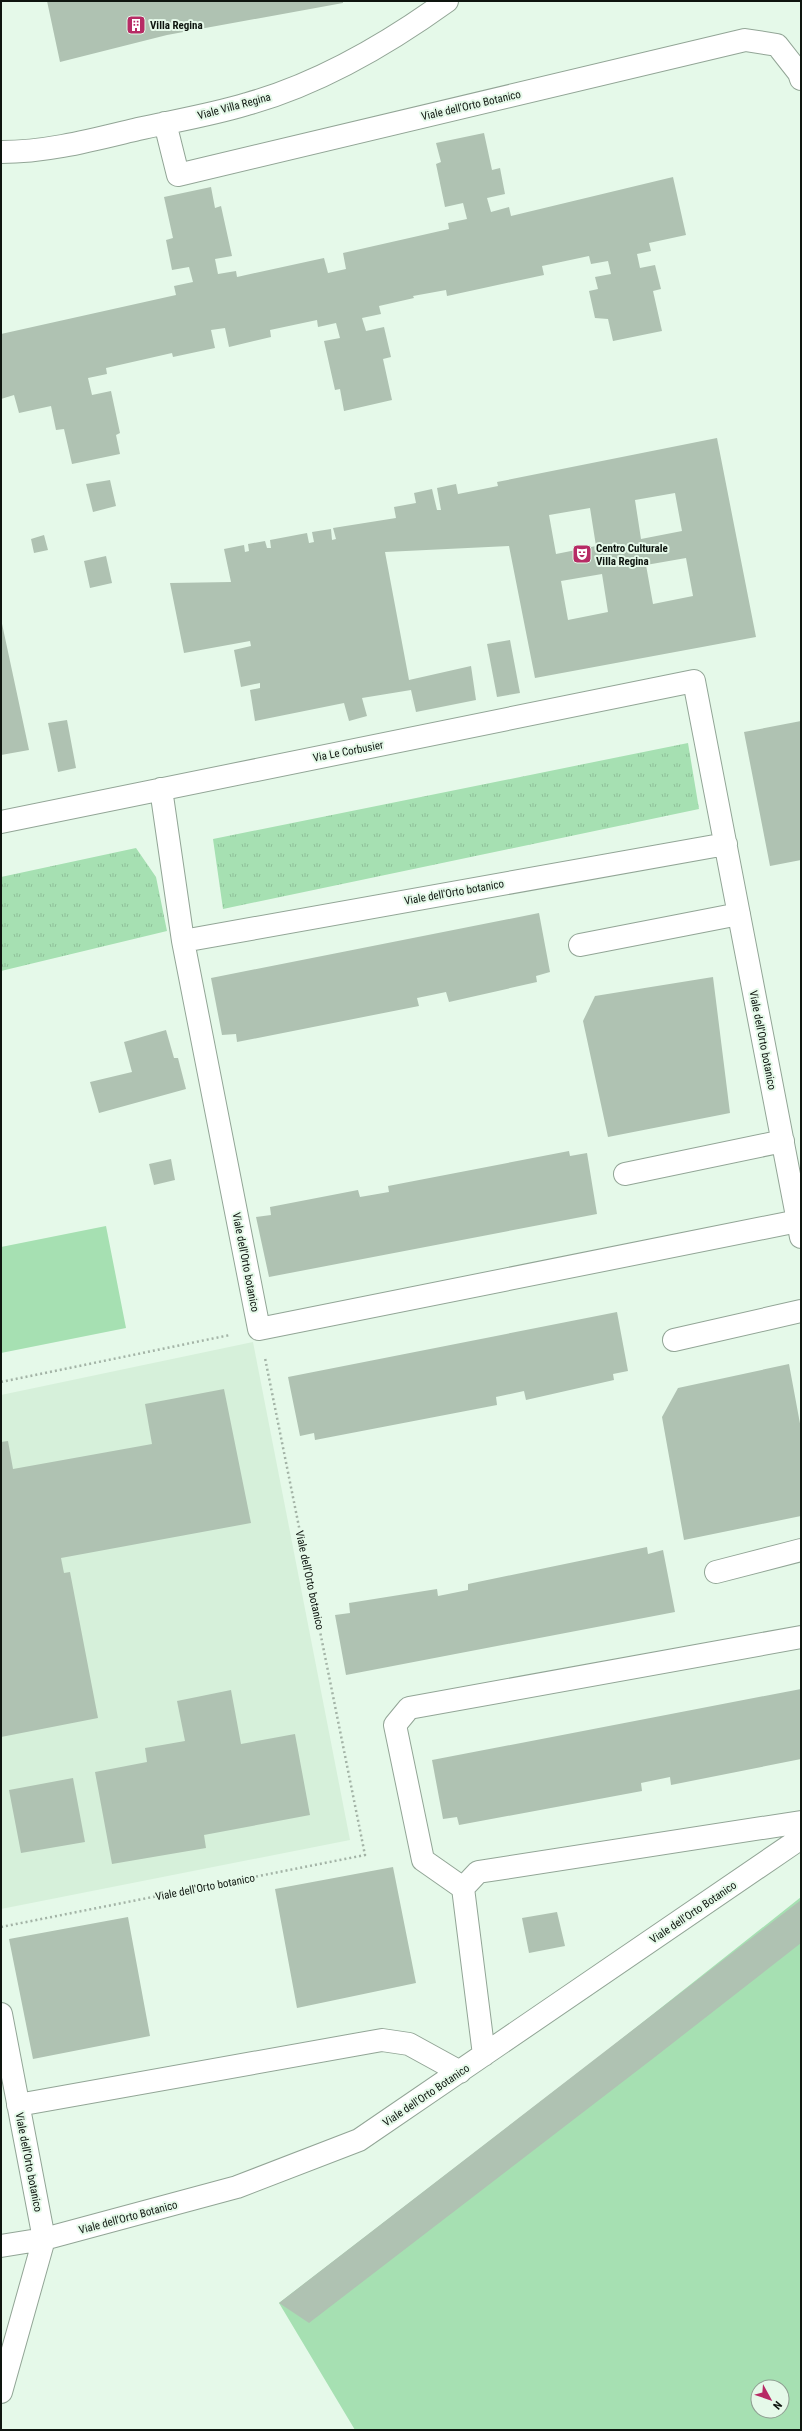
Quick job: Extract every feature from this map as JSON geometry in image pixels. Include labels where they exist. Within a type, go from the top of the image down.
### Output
[{"type":"street","name":"Viale Villa Regina","points":[[1,152],[29,152],[165,123],[247,104],[298,87],[352,61],[411,27],[447,1]]},
{"type":"street","name":"Viale dell'Orto Botanico","points":[[165,123],[178,175],[745,40],[777,45],[799,72],[801,79]]},
{"type":"street","name":"Via Le Corbusier","points":[[1,822],[694,681]]},
{"type":"street","name":"Viale dell'Orto botanico","points":[[694,681],[800,1229]]},
{"type":"street","name":"Viale dell'Orto botanico","points":[[161,789],[183,941],[259,1330]]},
{"type":"street","name":"Viale dell'Orto botanico","points":[[183,941],[726,844]]},
{"type":"street","points":[[580,945],[738,914]]},
{"type":"street","points":[[625,1174],[782,1141]]},
{"type":"street","points":[[259,1330],[800,1229]]},
{"type":"street","points":[[674,1340],[801,1311]]},
{"type":"street","points":[[716,1572],[801,1550]]},
{"type":"street","points":[[484,2055],[463,1888],[423,1860],[395,1725],[409,1708],[801,1637]]},
{"type":"street","points":[[463,1888],[478,1872],[801,1822]]},
{"type":"street","name":"Viale dell'Orto Botanico","points":[[1,2246],[44,2239],[237,2187],[359,2140],[801,1838]]},
{"type":"street","name":"Viale dell'Orto botanico","points":[[1,2014],[44,2239]]},
{"type":"street","points":[[18,2105],[382,2040],[409,2044],[460,2072]]},
{"type":"street","points":[[1,2392],[44,2239]]},
{"type":"path","points":[[1,1382],[259,1330]]},
{"type":"path","name":"Viale dell'Orto botanico","points":[[1,1927],[365,1855],[259,1330]]},
{"type":"shaded area","points":[[253,1342],[350,1840],[1,1909],[1,1395]]},
{"type":"green space","points":[[688,743],[699,809],[223,909],[213,839]]},
{"type":"green space","points":[[136,848],[156,877],[167,931],[1,971],[1,877]]},
{"type":"green space","points":[[106,1226],[126,1328],[1,1353],[1,1247]]},
{"type":"green space","points":[[801,1897],[801,2430],[355,2430],[279,2303],[609,2049]]},
{"type":"building","name":"Villa Regina","points":[[47,1],[343,1],[343,3],[167,35],[60,62]]},
{"type":"building","points":[[484,133],[492,170],[500,168],[505,194],[487,198],[491,212],[509,207],[511,216],[673,177],[686,235],[649,243],[651,251],[637,254],[640,268],[655,265],[661,289],[653,291],[662,331],[613,341],[608,319],[595,318],[589,291],[598,289],[595,277],[611,274],[608,261],[591,264],[589,256],[542,266],[544,275],[447,296],[446,290],[413,296],[414,298],[379,306],[381,314],[362,318],[366,331],[384,327],[391,357],[383,359],[392,400],[344,411],[340,389],[335,390],[324,341],[340,338],[336,323],[318,327],[317,320],[270,330],[271,337],[229,347],[225,328],[211,330],[215,348],[173,357],[172,353],[106,368],[107,374],[88,378],[92,395],[111,391],[120,433],[116,435],[120,454],[72,464],[64,429],[56,430],[51,406],[19,413],[14,395],[1,399],[1,334],[176,295],[174,286],[193,282],[189,267],[172,270],[166,240],[173,238],[164,197],[211,187],[215,208],[221,206],[232,256],[215,259],[218,274],[236,271],[237,277],[324,258],[328,273],[346,269],[343,253],[449,229],[448,223],[467,219],[463,203],[445,207],[436,164],[441,162],[436,143]]},
{"type":"building","points":[[717,438],[756,637],[535,678],[509,546],[385,552],[409,680],[471,666],[476,700],[416,712],[411,690],[362,698],[367,716],[349,721],[344,703],[255,721],[250,690],[260,688],[260,683],[241,687],[234,650],[251,646],[250,641],[184,653],[170,583],[231,582],[224,549],[244,545],[245,552],[249,551],[248,544],[265,541],[267,548],[271,548],[270,540],[307,533],[309,543],[314,542],[312,532],[331,529],[332,540],[336,539],[333,528],[396,518],[394,507],[416,503],[414,493],[432,489],[437,510],[441,510],[437,488],[456,484],[458,494],[498,486],[497,482]],"holes":[[[675,493],[682,531],[641,539],[635,500]],[[590,508],[596,546],[556,554],[549,515]],[[686,558],[693,596],[653,604],[646,565]],[[602,574],[608,612],[568,620],[561,581]]]},
{"type":"building","points":[[110,480],[116,506],[93,512],[86,484]]},
{"type":"building","points":[[44,535],[48,550],[34,553],[31,539]]},
{"type":"building","points":[[106,556],[112,583],[90,588],[84,561]]},
{"type":"building","points":[[1,619],[29,750],[1,755]]},
{"type":"building","points":[[510,640],[520,693],[497,697],[487,644]]},
{"type":"building","points":[[67,720],[76,768],[58,772],[48,723]]},
{"type":"building","points":[[801,721],[801,860],[770,866],[744,732]]},
{"type":"building","points":[[539,913],[550,972],[536,976],[537,982],[449,1002],[446,992],[417,998],[419,1006],[237,1042],[236,1034],[222,1035],[211,978]]},
{"type":"building","points":[[713,977],[730,1113],[608,1137],[583,1021],[595,996]]},
{"type":"building","points":[[166,1030],[174,1058],[178,1058],[186,1089],[99,1113],[90,1082],[132,1072],[124,1042]]},
{"type":"building","points":[[569,1151],[570,1156],[587,1153],[597,1214],[269,1277],[256,1217],[271,1215],[270,1207],[358,1190],[360,1197],[389,1192],[388,1186]]},
{"type":"building","points":[[171,1159],[175,1180],[154,1185],[149,1164]]},
{"type":"building","points":[[617,1312],[628,1371],[613,1374],[614,1380],[526,1400],[524,1391],[496,1397],[497,1405],[315,1440],[314,1433],[300,1436],[288,1377]]},
{"type":"building","points":[[789,1364],[801,1429],[801,1516],[684,1540],[662,1417],[678,1388]]},
{"type":"building","points":[[224,1389],[251,1523],[61,1558],[64,1573],[70,1572],[98,1718],[1,1737],[1,1442],[8,1441],[13,1469],[152,1444],[145,1404]]},
{"type":"building","points":[[647,1547],[648,1554],[663,1550],[675,1612],[346,1675],[335,1615],[350,1613],[349,1603],[437,1589],[438,1596],[468,1590],[468,1584]]},
{"type":"building","points":[[801,1689],[801,1759],[671,1785],[670,1777],[641,1783],[642,1791],[459,1825],[457,1817],[443,1819],[432,1760]]},
{"type":"building","points":[[231,1690],[241,1744],[295,1734],[310,1815],[204,1835],[206,1848],[112,1864],[95,1772],[147,1762],[145,1748],[185,1741],[177,1701]]},
{"type":"building","points":[[73,1778],[85,1842],[21,1853],[9,1790]]},
{"type":"building","points":[[393,1867],[416,1983],[297,2008],[275,1889]]},
{"type":"building","points":[[801,1900],[801,1943],[655,2057],[309,2323],[279,2303]]},
{"type":"building","points":[[557,1912],[565,1946],[529,1953],[522,1918]]},
{"type":"building","points":[[128,1917],[150,2036],[33,2059],[9,1939]]},
{"type":"place","name":"Villa Regina","points":[[136,25]]},
{"type":"place","name":"Centro Culturale Villa Regina","points":[[582,554]]}]
